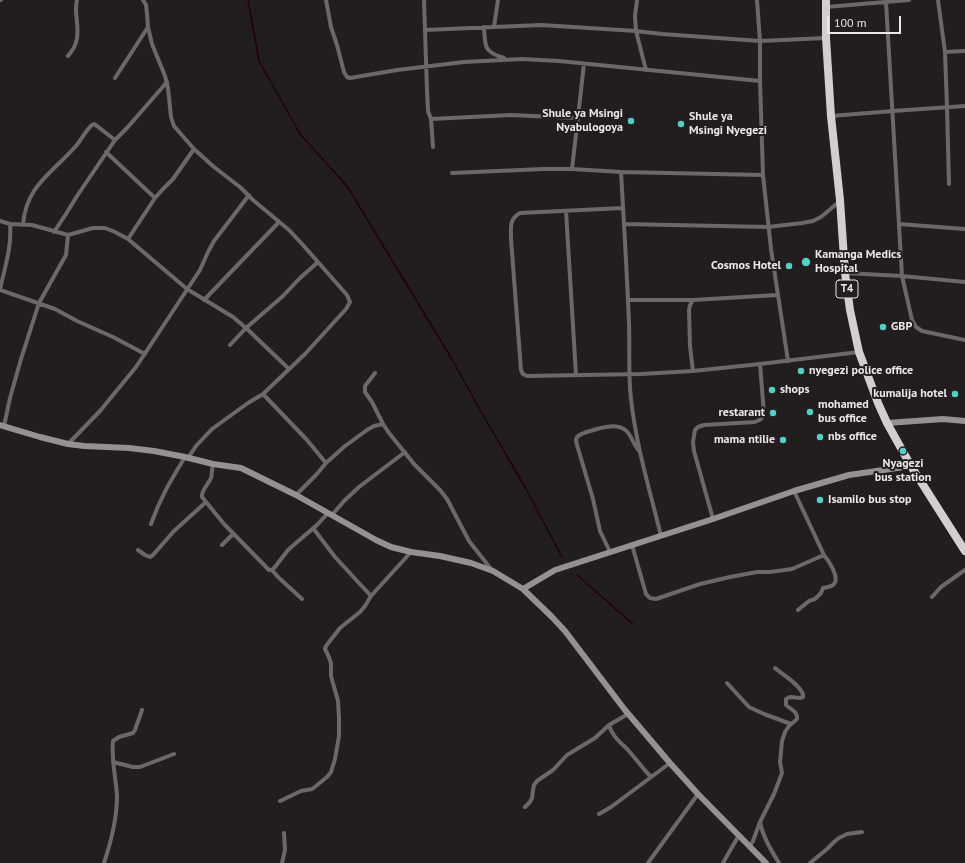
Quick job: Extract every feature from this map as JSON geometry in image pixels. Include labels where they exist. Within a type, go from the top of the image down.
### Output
[{"type":"highway","name":"T4","points":[[826,4],[826,38],[831,116],[840,200],[845,273],[850,310],[859,352],[887,423],[911,466],[965,552]]},
{"type":"street","points":[[68,56],[77,42],[78,32],[75,9],[77,0]]},
{"type":"street","points":[[143,0],[146,5],[148,27],[152,44],[167,82],[170,98],[171,118],[174,126],[194,149],[289,230],[347,295],[350,302],[338,319],[305,354],[263,394],[233,413],[212,429],[186,457],[166,487],[151,524]]},
{"type":"street","points":[[326,0],[331,27],[344,72],[350,78],[397,70],[464,62],[522,59],[760,81]]},
{"type":"street","points":[[424,0],[428,112],[431,119],[433,147]]},
{"type":"street","points":[[494,27],[498,0]]},
{"type":"street","points":[[637,0],[635,16],[636,31],[646,70]]},
{"type":"street","points":[[757,0],[760,41],[763,175],[777,295],[788,361]]},
{"type":"street","points":[[826,4],[908,0]]},
{"type":"street","points":[[938,0],[945,52],[948,107],[948,184]]},
{"type":"street","points":[[886,2],[902,276],[912,320],[916,327],[922,331],[965,340]]},
{"type":"street","points":[[425,30],[541,25],[760,41],[826,38]]},
{"type":"street","points":[[115,78],[148,27]]},
{"type":"street","points":[[484,27],[487,49],[493,54],[508,59]]},
{"type":"street","points":[[945,52],[965,51]]},
{"type":"street","points":[[572,169],[584,64]]},
{"type":"street","points":[[54,232],[76,196],[115,140],[167,82]]},
{"type":"street","points":[[831,116],[965,106]]},
{"type":"street","points":[[431,119],[511,115],[577,118]]},
{"type":"street","points":[[23,225],[25,210],[35,189],[45,176],[64,160],[92,125],[94,124],[115,140]]},
{"type":"street","points":[[128,239],[156,198],[173,179],[194,149]]},
{"type":"street","points":[[106,152],[156,198]]},
{"type":"street","points":[[452,173],[572,169],[621,172],[763,175]]},
{"type":"street","points":[[621,172],[628,300],[629,374],[631,400],[640,453],[661,536]]},
{"type":"street","points":[[68,444],[100,411],[136,367],[200,270],[214,242],[249,195]]},
{"type":"street","points":[[624,224],[768,227],[813,221],[821,217],[840,200]]},
{"type":"street","points":[[623,208],[520,213],[513,218],[511,222],[511,239],[523,374],[527,376],[565,376],[693,371],[859,352]]},
{"type":"street","points":[[566,211],[576,375]]},
{"type":"street","points":[[0,221],[10,224],[32,225],[68,235],[93,228],[105,228],[115,232],[128,239],[187,289],[226,312],[246,328],[289,369]]},
{"type":"street","points":[[204,300],[279,222]]},
{"type":"street","points":[[10,224],[10,244],[0,289],[55,309],[77,322],[113,337],[145,354]]},
{"type":"street","points":[[899,224],[965,229]]},
{"type":"street","points":[[68,235],[66,255],[39,303],[2,425],[40,438],[68,444],[154,451],[213,464],[241,468],[296,495],[391,547],[470,563],[493,571],[523,589],[552,617],[565,631],[628,714],[670,763],[698,794],[766,863]]},
{"type":"street","points":[[230,345],[246,328],[283,296],[298,279],[318,262]]},
{"type":"street","points":[[845,273],[902,276],[965,282]]},
{"type":"street","points":[[628,300],[693,300],[777,295]]},
{"type":"street","points":[[693,300],[689,310],[690,346],[693,371]]},
{"type":"street","points":[[713,519],[694,451],[693,442],[695,430],[704,425],[755,422],[762,418],[764,414],[760,364]]},
{"type":"street","points":[[375,373],[365,386],[364,392],[372,402],[383,424],[414,464],[434,482],[444,494],[454,510],[469,541],[493,571]]},
{"type":"street","points":[[263,394],[307,440],[326,463]]},
{"type":"street","points":[[887,423],[943,419],[965,421]]},
{"type":"street","points":[[296,495],[326,463],[345,446],[367,430],[374,426],[383,424]]},
{"type":"street","points":[[610,552],[600,532],[593,499],[576,440],[581,434],[608,426],[614,426],[623,428],[628,433],[640,453]]},
{"type":"street","points":[[272,570],[296,543],[359,487],[405,452]]},
{"type":"street","points":[[213,464],[212,473],[202,492],[206,502],[232,534],[269,570],[272,570],[302,599]]},
{"type":"street","points":[[523,589],[555,570],[794,491],[849,475],[911,466]]},
{"type":"street","points":[[794,491],[824,555],[834,572],[836,579],[832,586],[823,588],[816,599],[809,601],[798,610]]},
{"type":"street","points":[[138,550],[144,555],[150,557],[153,555],[174,531],[206,502]]},
{"type":"street","points":[[313,528],[335,557],[371,596]]},
{"type":"street","points":[[222,545],[232,534]]},
{"type":"street","points":[[632,545],[646,594],[650,598],[656,599],[700,584],[730,577],[757,572],[792,569],[824,555]]},
{"type":"street","points":[[280,801],[300,791],[312,789],[331,772],[339,736],[339,718],[338,701],[331,676],[331,663],[325,648],[340,628],[366,606],[371,596],[411,552]]},
{"type":"street","points":[[932,597],[941,588],[965,570]]},
{"type":"street","points":[[750,846],[782,773],[780,762],[782,741],[787,729],[797,719],[797,714],[786,705],[786,699],[790,697],[800,698],[803,696],[803,693],[794,683],[774,668]]},
{"type":"street","points":[[727,683],[749,707],[791,724]]},
{"type":"street","points":[[104,863],[111,841],[117,798],[113,741],[119,737],[133,733],[142,710]]},
{"type":"street","points":[[525,807],[532,798],[534,785],[537,781],[553,770],[567,756],[594,738],[609,725],[628,714]]},
{"type":"street","points":[[609,725],[611,732],[615,737],[651,777]]},
{"type":"street","points":[[114,762],[133,767],[140,767],[174,754]]},
{"type":"street","points":[[599,814],[611,807],[670,763]]},
{"type":"street","points":[[648,863],[698,794]]},
{"type":"street","points":[[760,822],[766,840],[779,863]]},
{"type":"street","points":[[282,863],[285,850],[284,832]]},
{"type":"street","points":[[810,863],[827,850],[839,838],[847,834],[862,832]]},
{"type":"street","points":[[723,863],[739,835]]},
{"type":"waterway","points":[[248,0],[259,61],[300,134],[347,186],[450,356],[526,489],[562,557]]},
{"type":"waterway","points":[[577,575],[633,624]]},
{"type":"place","name":"Shule ya Msingi Nyabulogoya","points":[[631,121]]},
{"type":"place","name":"Shule ya Msingi Nyegezi","points":[[681,124]]},
{"type":"place","name":"Kamanga Medics Hospital","points":[[806,262]]},
{"type":"place","name":"Cosmos Hotel","points":[[789,266]]},
{"type":"place","name":"GBP","points":[[883,327]]},
{"type":"place","name":"nyegezi police office","points":[[801,371]]},
{"type":"place","name":"shops","points":[[772,390]]},
{"type":"place","name":"kumalija hotel","points":[[955,394]]},
{"type":"place","name":"mohamed bus office","points":[[810,412]]},
{"type":"place","name":"restarant","points":[[773,413]]},
{"type":"place","name":"nbs office","points":[[820,437]]},
{"type":"place","name":"mama ntilie","points":[[783,440]]},
{"type":"place","name":"Nyagezi bus station","points":[[903,451]]},
{"type":"place","name":"Isamilo bus stop","points":[[820,500]]}]
